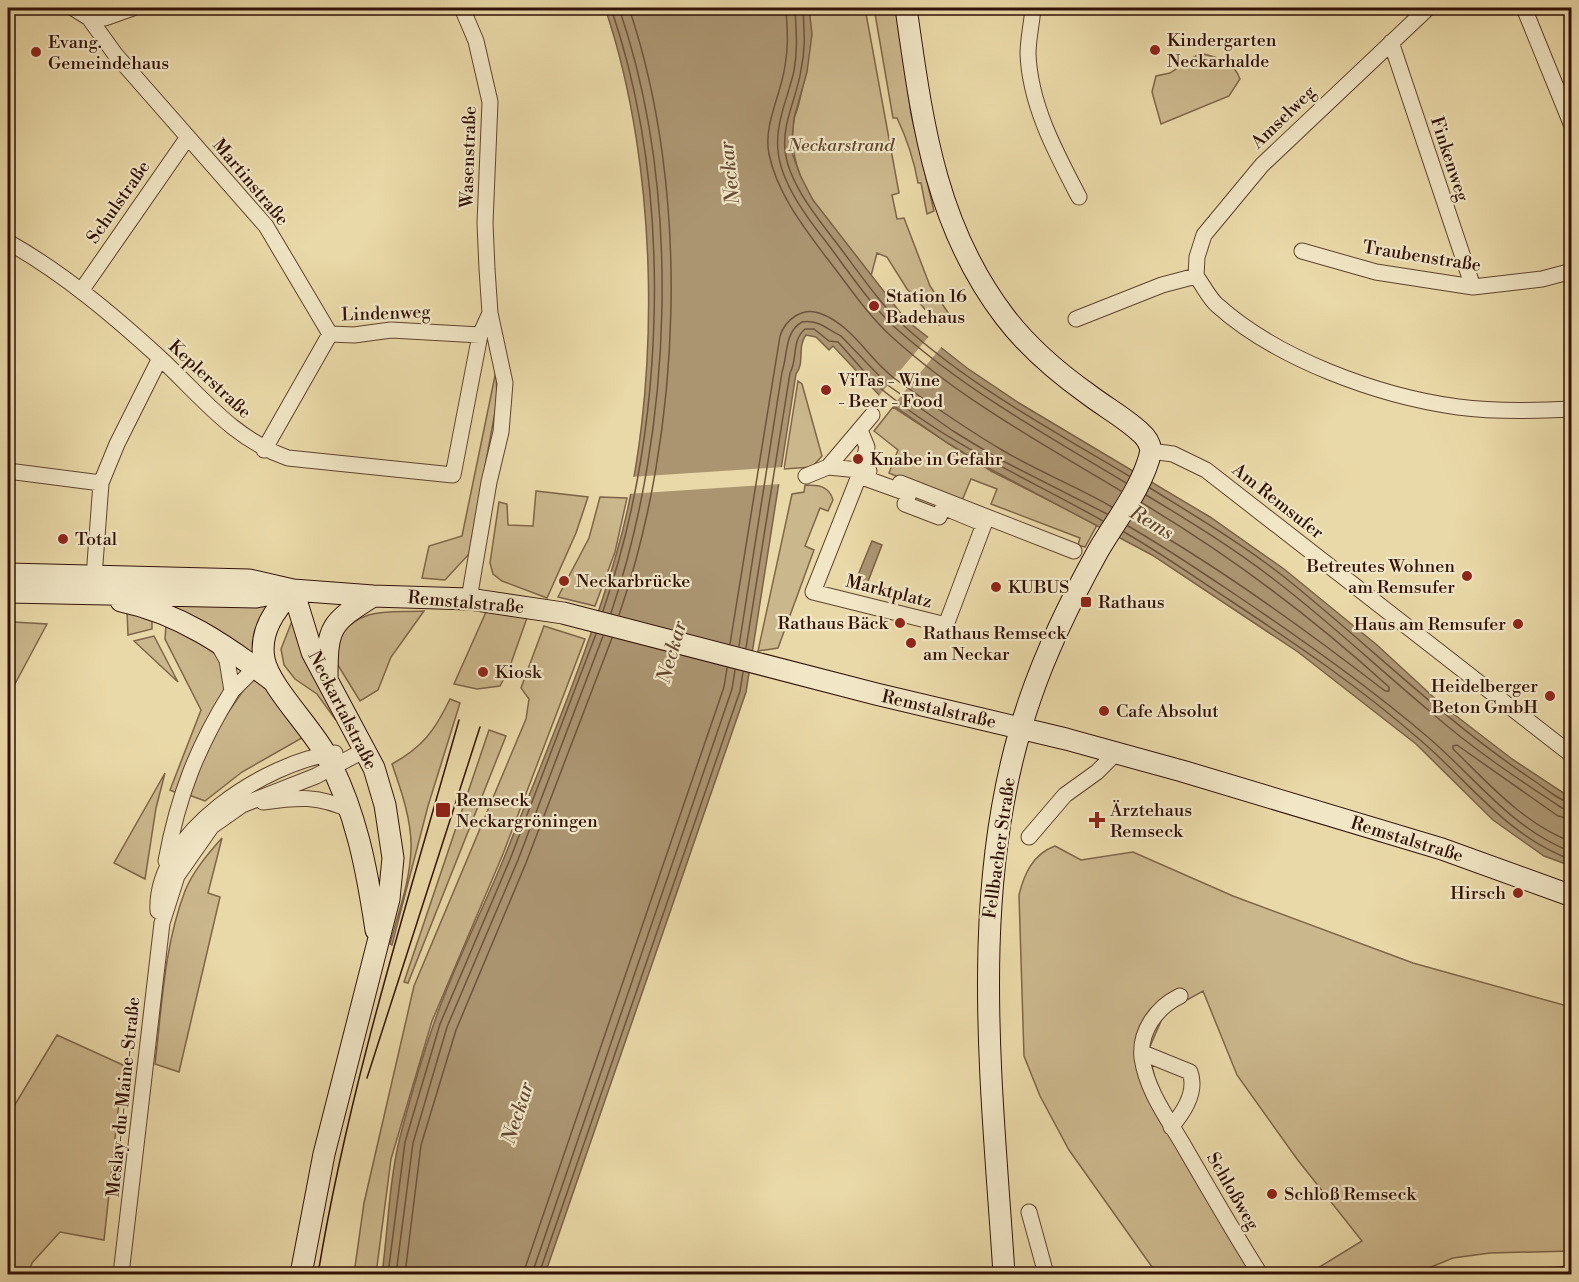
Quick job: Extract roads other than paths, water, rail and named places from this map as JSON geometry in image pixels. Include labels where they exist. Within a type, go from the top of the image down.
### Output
[{"type":"main road","points":[[906,8],[924,125],[935,178],[949,218],[968,258],[987,292],[1026,342],[1054,368],[1142,433],[1149,456]]},
{"type":"main road","name":"Fellbacher Straße","points":[[1004,1275],[989,988],[989,912],[1006,784],[1021,728],[1045,661],[1083,579],[1149,456]]},
{"type":"main road","name":"Remstalstraße","points":[[8,574],[92,585]]},
{"type":"main road","name":"Remstalstraße","points":[[8,592],[92,585],[249,580],[293,590],[373,597],[469,599],[563,613],[1116,753],[1442,849],[1572,896]]},
{"type":"main road","points":[[92,585],[185,622],[259,663],[265,630],[279,605],[293,590]]},
{"type":"main road","name":"Neckartalstraße","points":[[293,590],[312,652],[365,750],[383,796],[391,835],[393,878],[324,1154],[301,1275]]},
{"type":"main road","points":[[327,682],[327,649],[337,621],[373,597]]},
{"type":"main road","name":"Neckartalstraße","points":[[259,663],[275,682],[329,761],[352,811],[364,860],[377,937]]},
{"type":"street","points":[[73,8],[89,18],[105,18],[133,8]]},
{"type":"street","name":"Wasenstraße","points":[[462,8],[476,41],[490,102],[485,223],[490,313],[505,384],[501,432],[489,482],[469,599]]},
{"type":"street","points":[[1033,8],[1028,52],[1031,78],[1054,150],[1079,197]]},
{"type":"street","name":"Amselweg","points":[[1196,276],[1197,257],[1204,235],[1223,210],[1262,165],[1428,8]]},
{"type":"street","points":[[1524,8],[1572,126]]},
{"type":"street","name":"Martinstraße","points":[[89,18],[115,54],[266,226],[330,334]]},
{"type":"street","name":"Finkenweg","points":[[1391,42],[1473,287]]},
{"type":"street","name":"Schulstraße","points":[[81,291],[188,137]]},
{"type":"street","name":"Keplerstraße","points":[[8,242],[48,265],[81,291],[160,358],[231,428],[264,450],[288,458],[453,475]]},
{"type":"street","name":"Traubenstraße","points":[[1302,251],[1376,272],[1473,287],[1542,279],[1572,271]]},
{"type":"street","points":[[1076,319],[1162,285],[1196,276],[1215,304],[1247,328],[1272,345],[1336,375],[1399,394],[1457,407],[1522,412],[1572,409]]},
{"type":"street","name":"Wasenstraße","points":[[453,475],[480,334],[490,313]]},
{"type":"street","name":"Lindenweg","points":[[330,334],[354,335],[391,330],[480,334]]},
{"type":"street","points":[[264,450],[330,334]]},
{"type":"street","points":[[92,585],[101,483],[117,444],[160,358]]},
{"type":"street","points":[[806,476],[828,467],[872,415]]},
{"type":"street","points":[[815,586],[807,584],[867,447],[860,430]]},
{"type":"street","name":"Am Remsufer","points":[[1149,456],[1180,456],[1206,470],[1572,754]]},
{"type":"street","name":"Marktplatz","points":[[828,467],[857,469],[971,515],[1074,551]]},
{"type":"street","points":[[8,471],[101,483]]},
{"type":"street","name":"Marktplatz","points":[[859,476],[909,494],[905,504],[930,514],[939,517],[943,507],[971,515],[984,524],[946,625],[813,592],[859,476]]},
{"type":"street","points":[[215,639],[227,660],[232,691]]},
{"type":"street","name":"Meslay-du-Maine-Straße","points":[[162,923],[157,901],[180,797],[210,727],[232,691],[259,663]]},
{"type":"street","name":"Meslay-du-Maine-Straße","points":[[162,878],[183,840],[216,809],[259,780],[365,750]]},
{"type":"street","points":[[1029,837],[1065,795],[1096,772],[1116,753]]},
{"type":"street","name":"Meslay-du-Maine-Straße","points":[[121,1275],[162,923],[177,876],[213,826],[243,805],[329,761]]},
{"type":"street","name":"Meslay-du-Maine-Straße","points":[[243,805],[312,797],[352,811]]},
{"type":"street","points":[[1171,1127],[1190,1097],[1194,1083],[1190,1072],[1148,1055],[1142,1057],[1147,1029],[1153,1018],[1164,1004],[1180,996]]},
{"type":"street","name":"Schloßweg","points":[[1142,1057],[1162,1113],[1260,1275]]},
{"type":"street","points":[[1029,1212],[1046,1275]]},
{"type":"water","points":[[605,8],[809,8],[812,34],[807,72],[794,118],[791,150],[800,175],[813,200],[906,320],[967,368],[1019,403],[1210,517],[1284,569],[1377,645],[1442,705],[1512,759],[1571,798],[1571,866],[1544,856],[1493,820],[1416,744],[1298,652],[1152,555],[992,470],[946,442],[880,396],[833,346],[829,350],[816,337],[806,335],[802,344],[799,370],[796,374],[746,692],[545,1274],[382,1274],[396,1154],[425,1051],[450,980],[506,853],[579,668],[605,593],[631,492],[642,424],[647,353],[648,280],[645,208],[636,137],[623,70]]},
{"type":"water","points":[[872,541],[882,545],[867,584],[856,580]]},
{"type":"tram line","points":[[318,1274],[346,1134],[363,1065],[459,720]]},
{"type":"tram line","points":[[367,1078],[480,727]]},
{"type":"place","name":"Kindergarten Neckarhalde","points":[[1155,50]]},
{"type":"place","name":"Evang. Gemeindehaus","points":[[36,52]]},
{"type":"place","name":"Station 16 Badehaus","points":[[874,306]]},
{"type":"place","name":"ViTas - Wine - Beer - Food","points":[[826,390]]},
{"type":"place","name":"Knabe in Gefahr","points":[[858,459]]},
{"type":"place","name":"Total","points":[[63,539]]},
{"type":"place","name":"Betreutes Wohnen am Remsufer","points":[[1467,576]]},
{"type":"place","name":"Neckarbrücke","points":[[564,581]]},
{"type":"place","name":"KUBUS","points":[[996,587]]},
{"type":"place","name":"Rathaus","points":[[1086,602]]},
{"type":"place","name":"Rathaus Bäck","points":[[900,623]]},
{"type":"place","name":"Haus am Remsufer","points":[[1518,624]]},
{"type":"place","name":"Rathaus Remseck am Neckar","points":[[911,643]]},
{"type":"place","name":"Kiosk","points":[[483,672]]},
{"type":"place","name":"Heidelberger Beton GmbH","points":[[1550,696]]},
{"type":"place","name":"Cafe Absolut","points":[[1104,711]]},
{"type":"place","name":"Remseck Neckargröningen","points":[[443,810]]},
{"type":"place","name":"Ärztehaus Remseck","points":[[1097,820]]},
{"type":"place","name":"Hirsch","points":[[1518,893]]},
{"type":"place","name":"Schloß Remseck","points":[[1272,1194]]},
{"type":"park label","name":"Neckarstrand","points":[[841,145]]},
{"type":"water label","name":"Neckar","points":[[729,173]]},
{"type":"water label","name":"Rems","points":[[1152,522]]},
{"type":"water label","name":"Neckar","points":[[671,652]]},
{"type":"water label","name":"Neckar","points":[[517,1113]]}]
